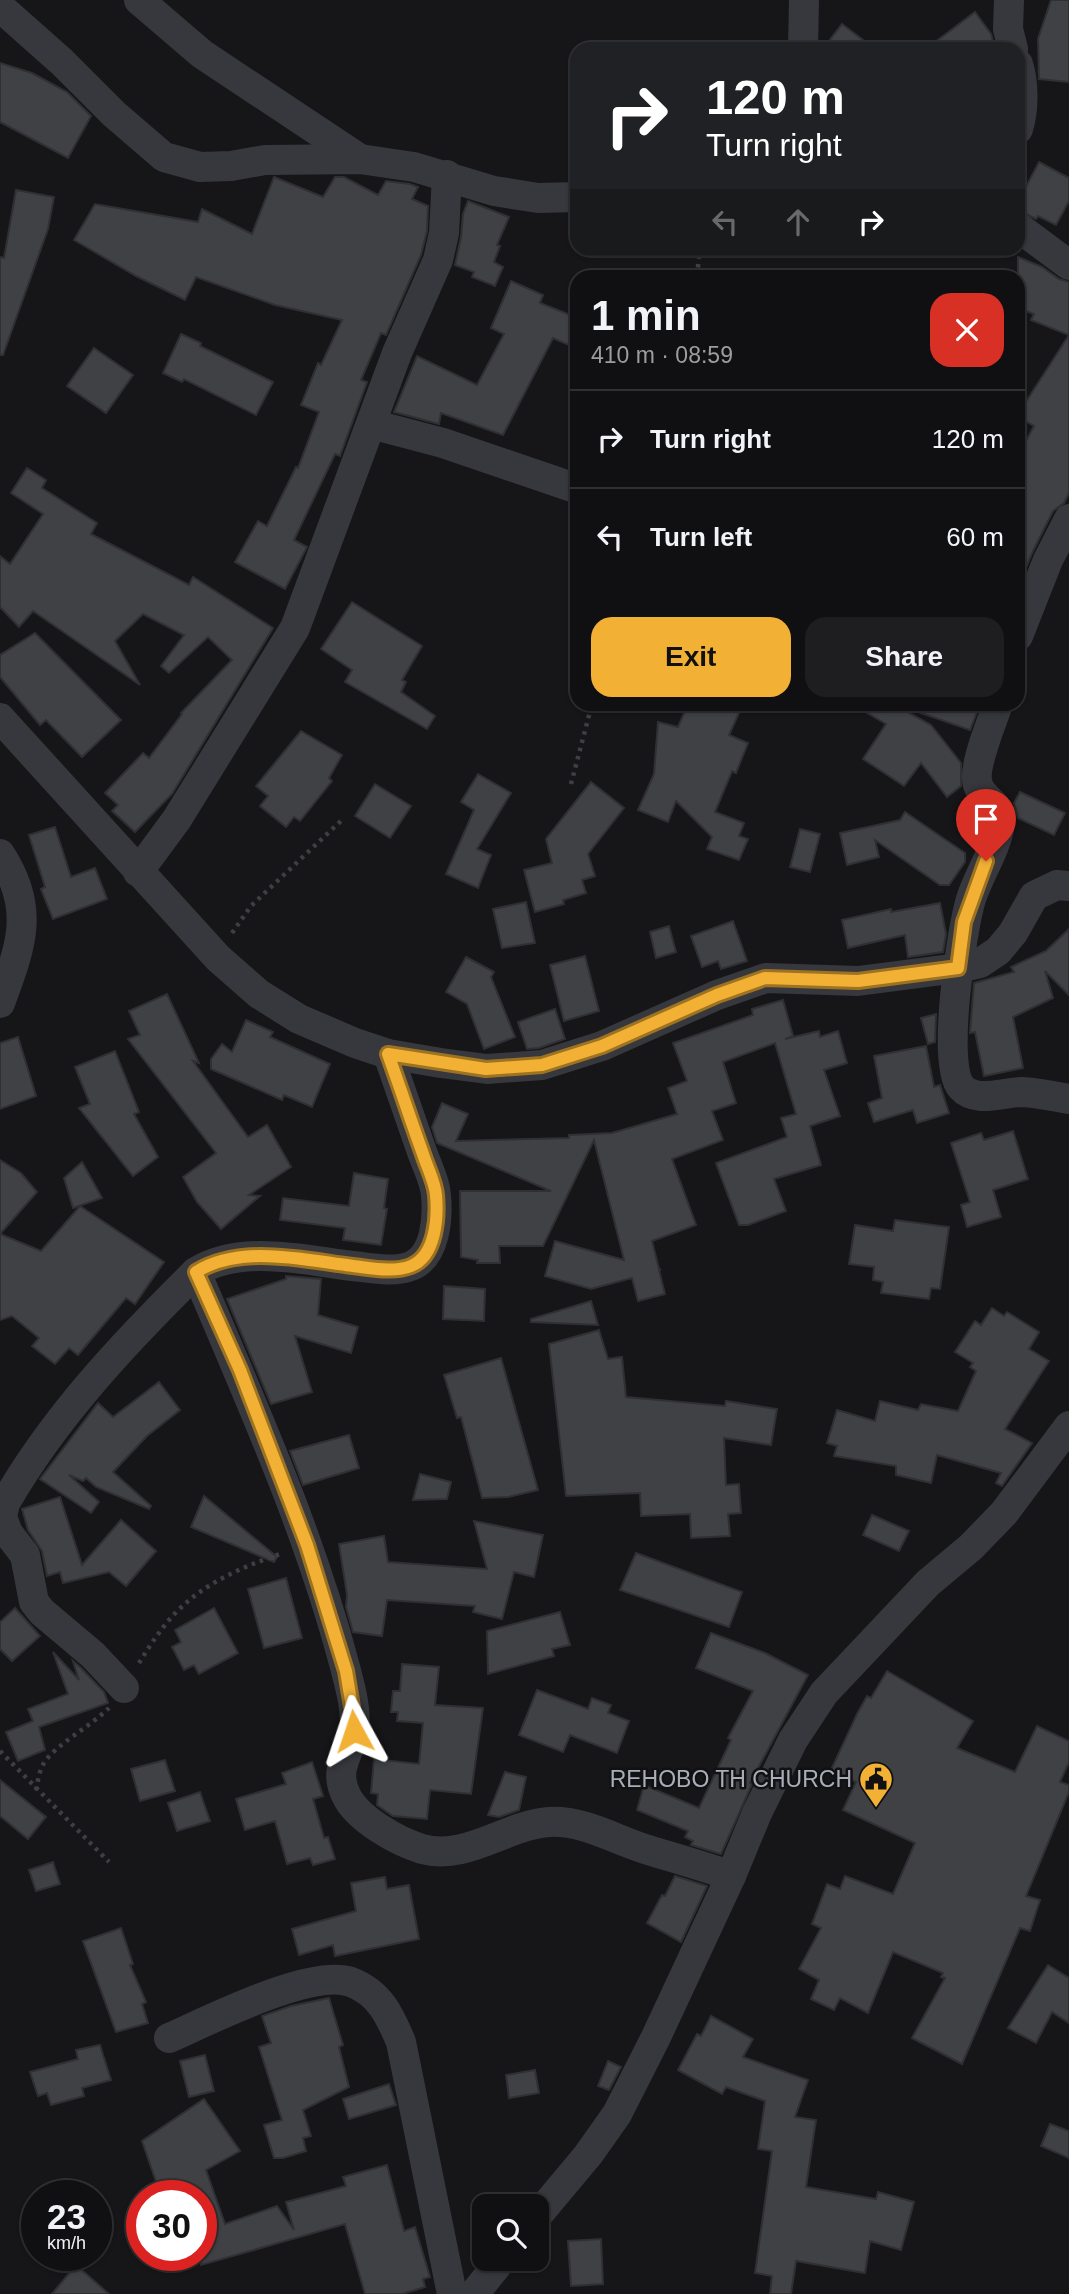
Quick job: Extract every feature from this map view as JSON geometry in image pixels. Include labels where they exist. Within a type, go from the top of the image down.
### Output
[{"type":"street","points":[[139,0],[202,54],[360,159]]},
{"type":"street","points":[[803,42],[804,0]]},
{"type":"street","points":[[1009,0],[1008,29],[1011,42]]},
{"type":"street","points":[[0,7],[164,157],[200,167],[231,166],[265,160],[360,159],[414,167],[494,191],[538,198],[570,197]]},
{"type":"street","points":[[138,872],[177,819],[295,628],[397,353],[438,260],[444,233],[447,175]]},
{"type":"street","points":[[1025,233],[1069,265]]},
{"type":"street","points":[[371,424],[443,443],[570,486]]},
{"type":"street","points":[[1025,618],[1048,560],[1069,519]]},
{"type":"street","points":[[996,711],[976,782],[982,793],[996,805],[1000,824],[964,922],[953,1013],[954,1065],[959,1085],[968,1092],[983,1096],[1020,1092],[1069,1099]]},
{"type":"street","points":[[0,718],[218,958],[259,994],[299,1019],[388,1054],[486,1069],[542,1065],[602,1046],[705,1000],[765,978],[858,981],[980,963],[998,951],[1013,933],[1034,896],[1058,885],[1069,886]]},
{"type":"street","points":[[0,853],[19,888],[22,921],[21,941],[0,1003]]},
{"type":"street","points":[[124,1688],[93,1655],[34,1602],[25,1555],[8,1534],[2,1510],[15,1485],[65,1413],[131,1336],[196,1272],[209,1264],[239,1258],[287,1259],[373,1269],[412,1266],[422,1259],[433,1239],[436,1193],[388,1054]]},
{"type":"street","points":[[196,1272],[245,1383],[307,1545],[346,1671],[354,1731],[340,1772],[345,1793],[359,1813],[403,1842],[425,1850],[445,1851],[474,1847],[532,1825],[565,1823],[593,1829],[642,1848],[731,1876]]},
{"type":"street","points":[[549,2202],[588,2155],[617,2114],[731,1876],[757,1813],[793,1740],[824,1693],[928,1583],[971,1548],[1004,1513],[1069,1426]]},
{"type":"street","points":[[169,2038],[251,2001],[330,1979],[351,1982],[386,2008],[401,2042],[452,2294]]},
{"type":"street","points":[[474,2294],[492,2271]]},
{"type":"path","points":[[570,785],[590,711]]},
{"type":"path","points":[[218,958],[251,906],[344,818]]},
{"type":"path","points":[[36,1790],[44,1762],[53,1752],[94,1723],[113,1704],[157,1635],[186,1602],[252,1563],[307,1545]]},
{"type":"path","points":[[0,1752],[109,1862]]},
{"type":"building","points":[[1051,0],[1069,0],[1069,82],[1039,79],[1038,39]]},
{"type":"building","points":[[975,12],[991,34],[993,42],[935,42]]},
{"type":"building","points":[[842,24],[866,42],[828,42]]},
{"type":"building","points":[[0,63],[32,73],[67,92],[91,116],[68,158],[0,122]]},
{"type":"building","points":[[1039,162],[1069,178],[1069,201],[1056,225],[1038,216],[1036,219],[1025,214],[1025,189]]},
{"type":"building","points":[[274,177],[323,197],[335,177],[344,177],[378,195],[386,181],[410,184],[418,187],[412,199],[428,206],[427,231],[421,255],[386,335],[381,333],[361,380],[367,382],[340,456],[335,454],[294,540],[307,547],[285,589],[235,562],[258,521],[267,526],[296,467],[298,468],[319,412],[301,405],[318,363],[321,365],[342,320],[275,305],[196,277],[185,300],[136,276],[74,240],[95,204],[198,222],[202,209],[252,234]]},
{"type":"building","points":[[16,190],[54,197],[48,229],[3,355],[0,355],[0,257],[4,258]]},
{"type":"building","points":[[468,201],[509,217],[497,245],[500,246],[494,262],[503,267],[495,286],[472,277],[474,272],[455,265],[463,214]]},
{"type":"building","points":[[1018,257],[1069,282],[1069,335],[1031,320],[1034,314],[1025,311],[1025,270],[1018,270]]},
{"type":"building","points":[[511,281],[543,295],[540,303],[570,315],[570,345],[553,338],[503,435],[441,413],[439,424],[394,412],[417,356],[477,385],[504,334],[491,328]]},
{"type":"building","points":[[181,334],[273,382],[256,415],[184,379],[182,382],[163,373]]},
{"type":"building","points":[[1069,335],[1069,493],[1064,503],[1053,511],[1025,570],[1025,443],[1034,426],[1025,421],[1025,403]]},
{"type":"building","points":[[94,348],[133,375],[106,413],[67,386]]},
{"type":"building","points":[[27,468],[46,480],[42,488],[97,523],[91,534],[189,585],[193,577],[273,628],[172,794],[135,832],[112,811],[118,805],[105,793],[143,753],[149,758],[181,713],[232,660],[208,637],[169,673],[161,666],[184,635],[143,614],[115,641],[140,685],[33,611],[19,627],[0,607],[0,556],[10,564],[43,514],[11,493]]},
{"type":"building","points":[[352,602],[422,646],[402,680],[406,682],[401,692],[435,716],[427,729],[345,682],[352,670],[321,649]]},
{"type":"building","points":[[35,633],[121,720],[82,757],[46,720],[40,725],[0,677],[0,655]]},
{"type":"building","points":[[685,711],[740,711],[729,735],[748,743],[736,773],[732,771],[715,812],[744,823],[739,836],[748,839],[739,860],[707,849],[712,837],[676,801],[668,822],[638,810],[654,774],[658,722],[678,727]]},
{"type":"building","points":[[864,711],[906,711],[931,725],[961,763],[961,786],[947,797],[921,763],[904,786],[863,759],[886,724]]},
{"type":"building","points":[[915,711],[977,711],[970,730]]},
{"type":"building","points":[[301,731],[342,755],[329,778],[332,781],[300,821],[294,817],[286,827],[260,806],[268,796],[256,786]]},
{"type":"building","points":[[478,774],[511,793],[477,849],[491,855],[478,888],[446,874],[474,810],[461,802]]},
{"type":"building","points":[[591,782],[624,808],[588,854],[595,876],[582,880],[586,893],[563,900],[564,904],[535,912],[524,870],[552,863],[546,839]]},
{"type":"building","points":[[375,784],[411,806],[390,838],[355,816]]},
{"type":"building","points":[[1020,792],[1065,813],[1054,835],[1018,818],[1014,803]]},
{"type":"building","points":[[905,812],[965,853],[965,862],[949,885],[940,885],[875,840],[879,857],[847,865],[840,833],[900,820]]},
{"type":"building","points":[[55,827],[71,877],[95,868],[107,899],[53,919],[41,889],[45,887],[29,835]]},
{"type":"building","points":[[800,829],[820,834],[810,872],[790,867]]},
{"type":"building","points":[[526,902],[535,943],[502,948],[493,909]]},
{"type":"building","points":[[940,903],[946,934],[943,952],[908,957],[905,935],[848,948],[842,920],[891,909],[891,912]]},
{"type":"building","points":[[733,921],[747,961],[721,969],[718,961],[702,967],[691,936]]},
{"type":"building","points":[[669,926],[676,952],[656,958],[650,932]]},
{"type":"building","points":[[1069,929],[1069,995],[1045,971],[1053,998],[1013,1017],[1023,1068],[984,1076],[975,1032],[970,1033],[974,983],[1014,972],[1011,967],[1046,951]]},
{"type":"building","points":[[585,956],[599,1011],[564,1021],[550,965]]},
{"type":"building","points":[[466,957],[494,972],[491,977],[515,1037],[484,1049],[467,1004],[446,992]]},
{"type":"building","points":[[167,994],[199,1063],[193,1061],[248,1137],[267,1125],[291,1167],[249,1195],[260,1196],[221,1229],[197,1202],[183,1177],[216,1153],[128,1039],[140,1035],[129,1011]]},
{"type":"building","points":[[783,1000],[793,1036],[785,1039],[819,1031],[820,1037],[838,1031],[847,1063],[824,1070],[840,1116],[810,1126],[821,1165],[774,1179],[786,1211],[748,1225],[739,1225],[716,1163],[787,1137],[781,1118],[796,1114],[775,1043],[723,1062],[736,1103],[712,1111],[723,1140],[672,1159],[696,1225],[652,1241],[665,1294],[638,1301],[632,1278],[591,1289],[545,1276],[555,1241],[624,1260],[594,1140],[543,1246],[499,1246],[500,1263],[477,1263],[478,1260],[461,1257],[460,1191],[551,1191],[437,1143],[432,1127],[442,1103],[468,1114],[456,1141],[569,1138],[569,1135],[612,1133],[677,1114],[668,1088],[687,1081],[673,1043],[753,1015],[752,1009]]},
{"type":"building","points":[[555,1009],[565,1039],[527,1049],[518,1022]]},
{"type":"building","points":[[936,1014],[935,1042],[928,1044],[921,1018]]},
{"type":"building","points":[[246,1020],[273,1032],[270,1037],[330,1064],[312,1107],[284,1095],[282,1100],[211,1069],[211,1059],[222,1044],[232,1052]]},
{"type":"building","points":[[18,1037],[36,1096],[0,1109],[0,1043]]},
{"type":"building","points":[[926,1046],[934,1087],[940,1085],[949,1113],[917,1123],[913,1110],[874,1122],[868,1103],[882,1098],[874,1056]]},
{"type":"building","points":[[115,1051],[139,1112],[134,1114],[158,1157],[133,1176],[79,1108],[90,1104],[75,1067]]},
{"type":"building","points":[[1013,1131],[1028,1179],[993,1190],[1001,1217],[967,1227],[961,1205],[970,1202],[951,1143],[981,1133],[984,1140]]},
{"type":"building","points":[[0,1160],[21,1173],[37,1192],[0,1234]]},
{"type":"building","points":[[82,1162],[102,1198],[73,1208],[64,1178]]},
{"type":"building","points":[[354,1173],[388,1179],[384,1208],[387,1209],[381,1245],[343,1240],[345,1228],[280,1220],[283,1198],[349,1206]]},
{"type":"building","points":[[80,1206],[164,1262],[135,1304],[126,1298],[78,1355],[69,1348],[55,1364],[32,1346],[39,1338],[12,1316],[0,1320],[0,1234],[41,1251]]},
{"type":"building","points":[[895,1220],[949,1227],[940,1289],[931,1288],[929,1299],[881,1293],[883,1282],[873,1280],[874,1267],[849,1264],[855,1225],[893,1231]]},
{"type":"building","points":[[286,1276],[321,1279],[318,1315],[358,1327],[351,1353],[295,1336],[312,1392],[271,1404],[227,1299],[286,1279]]},
{"type":"building","points":[[444,1286],[485,1289],[484,1321],[443,1319]]},
{"type":"building","points":[[591,1301],[598,1325],[531,1322],[531,1319]]},
{"type":"building","points":[[992,1308],[1004,1316],[1007,1312],[1039,1332],[1029,1349],[1049,1361],[1005,1429],[1032,1443],[1002,1486],[996,1483],[1001,1473],[937,1455],[931,1483],[896,1475],[896,1466],[834,1456],[837,1446],[827,1443],[837,1410],[875,1421],[880,1401],[918,1410],[921,1404],[958,1411],[976,1371],[970,1367],[973,1363],[955,1352],[975,1321],[981,1325]]},
{"type":"building","points":[[599,1330],[608,1359],[622,1357],[626,1397],[725,1406],[726,1401],[777,1409],[771,1445],[724,1438],[726,1485],[739,1484],[741,1513],[728,1514],[730,1536],[691,1538],[690,1514],[641,1516],[640,1493],[566,1496],[549,1344]]},
{"type":"building","points":[[501,1358],[538,1490],[508,1497],[482,1498],[461,1417],[457,1418],[444,1375]]},
{"type":"building","points":[[159,1382],[180,1410],[147,1436],[113,1472],[151,1506],[149,1509],[96,1487],[86,1478],[83,1481],[69,1475],[99,1502],[91,1513],[40,1479],[98,1403],[113,1417]]},
{"type":"building","points":[[349,1435],[359,1468],[303,1485],[290,1451]]},
{"type":"building","points":[[420,1474],[451,1482],[447,1499],[413,1500]]},
{"type":"building","points":[[204,1496],[277,1557],[274,1562],[191,1527]]},
{"type":"building","points":[[60,1497],[82,1565],[121,1520],[156,1551],[126,1586],[109,1572],[63,1583],[60,1572],[47,1576],[42,1551],[28,1530],[22,1509]]},
{"type":"building","points":[[872,1515],[909,1531],[899,1551],[863,1535]]},
{"type":"building","points":[[474,1521],[543,1535],[534,1577],[514,1572],[502,1619],[473,1612],[475,1606],[387,1600],[382,1636],[353,1632],[346,1607],[347,1595],[339,1544],[384,1536],[388,1562],[487,1569]]},
{"type":"building","points":[[636,1553],[742,1592],[729,1627],[620,1590]]},
{"type":"building","points":[[286,1578],[302,1638],[264,1648],[248,1589]]},
{"type":"building","points":[[15,1608],[40,1636],[12,1661],[0,1649],[0,1622]]},
{"type":"building","points":[[214,1608],[238,1653],[199,1674],[194,1665],[184,1670],[172,1647],[181,1642],[175,1630]]},
{"type":"building","points":[[560,1612],[570,1645],[552,1649],[554,1656],[488,1674],[487,1631]]},
{"type":"building","points":[[711,1633],[765,1653],[808,1675],[750,1783],[752,1784],[721,1854],[691,1845],[693,1841],[685,1837],[688,1831],[637,1810],[644,1785],[699,1808],[731,1740],[728,1738],[753,1691],[696,1668]]},
{"type":"building","points":[[53,1652],[79,1680],[73,1661],[81,1668],[104,1692],[108,1703],[39,1727],[45,1750],[18,1761],[6,1732],[33,1721],[28,1709],[68,1694]]},
{"type":"building","points":[[402,1664],[439,1667],[435,1705],[483,1708],[471,1794],[430,1790],[427,1819],[393,1816],[377,1805],[378,1794],[371,1793],[374,1759],[419,1764],[423,1723],[397,1721],[398,1712],[391,1712],[393,1691],[400,1691]]},
{"type":"building","points":[[887,1671],[973,1721],[957,1748],[1015,1772],[1037,1726],[1069,1741],[1069,1762],[1060,1782],[1069,1785],[1069,1792],[1026,1896],[1040,1900],[1030,1931],[1020,1928],[962,2064],[912,2038],[945,1978],[941,1977],[943,1973],[893,1952],[868,2013],[840,1998],[834,2010],[811,1999],[819,1980],[799,1969],[821,1928],[812,1924],[827,1884],[840,1889],[845,1876],[893,1894],[915,1843],[843,1810],[856,1782],[831,1770],[867,1696],[871,1698]]},
{"type":"building","points":[[537,1690],[588,1709],[592,1698],[611,1705],[608,1713],[629,1721],[617,1753],[570,1735],[563,1752],[519,1735]]},
{"type":"building","points":[[165,1760],[175,1791],[140,1801],[131,1769]]},
{"type":"building","points":[[312,1762],[323,1796],[313,1799],[324,1838],[328,1837],[335,1859],[313,1865],[310,1858],[287,1864],[275,1821],[245,1830],[236,1799],[286,1784],[282,1773]]},
{"type":"building","points":[[505,1772],[526,1777],[519,1810],[499,1817],[488,1815]]},
{"type":"building","points":[[0,1780],[46,1817],[28,1839],[0,1816]]},
{"type":"building","points":[[200,1792],[210,1821],[177,1831],[168,1803]]},
{"type":"building","points":[[53,1862],[60,1884],[36,1891],[29,1870]]},
{"type":"building","points":[[675,1876],[707,1886],[681,1942],[647,1923]]},
{"type":"building","points":[[385,1877],[387,1889],[409,1885],[419,1939],[335,1956],[333,1945],[299,1955],[292,1929],[356,1911],[351,1883]]},
{"type":"building","points":[[121,1928],[133,1964],[130,1965],[146,2002],[142,2004],[148,2023],[116,2032],[83,1941]]},
{"type":"building","points":[[1048,1965],[1069,1978],[1069,2023],[1052,2012],[1036,2043],[1008,2028]]},
{"type":"building","points":[[329,1998],[343,2045],[339,2047],[349,2087],[303,2110],[311,2136],[303,2138],[306,2151],[274,2158],[264,2125],[282,2120],[259,2047],[271,2043],[262,2016],[291,2006]]},
{"type":"building","points":[[711,2016],[753,2039],[743,2057],[808,2080],[795,2117],[816,2120],[806,2187],[876,2199],[878,2192],[914,2202],[901,2250],[870,2241],[865,2273],[796,2261],[791,2294],[770,2294],[772,2276],[755,2273],[772,2151],[758,2149],[765,2101],[726,2087],[722,2094],[678,2070],[697,2034],[701,2036]]},
{"type":"building","points":[[100,2045],[111,2080],[82,2088],[84,2096],[51,2105],[47,2093],[38,2096],[30,2072],[78,2059],[76,2050]]},
{"type":"building","points":[[205,2055],[214,2091],[189,2097],[180,2061]]},
{"type":"building","points":[[608,2061],[621,2067],[609,2090],[598,2086]]},
{"type":"building","points":[[535,2070],[539,2093],[509,2098],[506,2075]]},
{"type":"building","points":[[389,2084],[396,2105],[349,2119],[343,2099]]},
{"type":"building","points":[[204,2099],[240,2151],[206,2170],[210,2180],[155,2180],[142,2141]]},
{"type":"building","points":[[1050,2124],[1069,2131],[1069,2158],[1041,2146]]},
{"type":"building","points":[[387,2165],[404,2231],[415,2227],[430,2277],[423,2279],[425,2287],[402,2294],[365,2294],[345,2224],[217,2260],[217,2201],[225,2224],[277,2206],[294,2230],[286,2202],[346,2186],[343,2177]]},
{"type":"building","points":[[601,2239],[603,2284],[571,2286],[568,2241]]},
{"type":"building","points":[[71,2271],[83,2271],[109,2294],[52,2294]]},
{"type":"place","name":"REHOBO TH CHURCH","points":[[876,1809]]},
{"type":"route","points":[[354,1731],[346,1671],[307,1545],[240,1370],[196,1272],[225,1259],[255,1257],[373,1269],[412,1266],[422,1259],[433,1239],[436,1193],[388,1054],[486,1069],[542,1065],[602,1046],[717,995],[765,978],[858,981],[958,968],[964,922],[986,861]]}]
